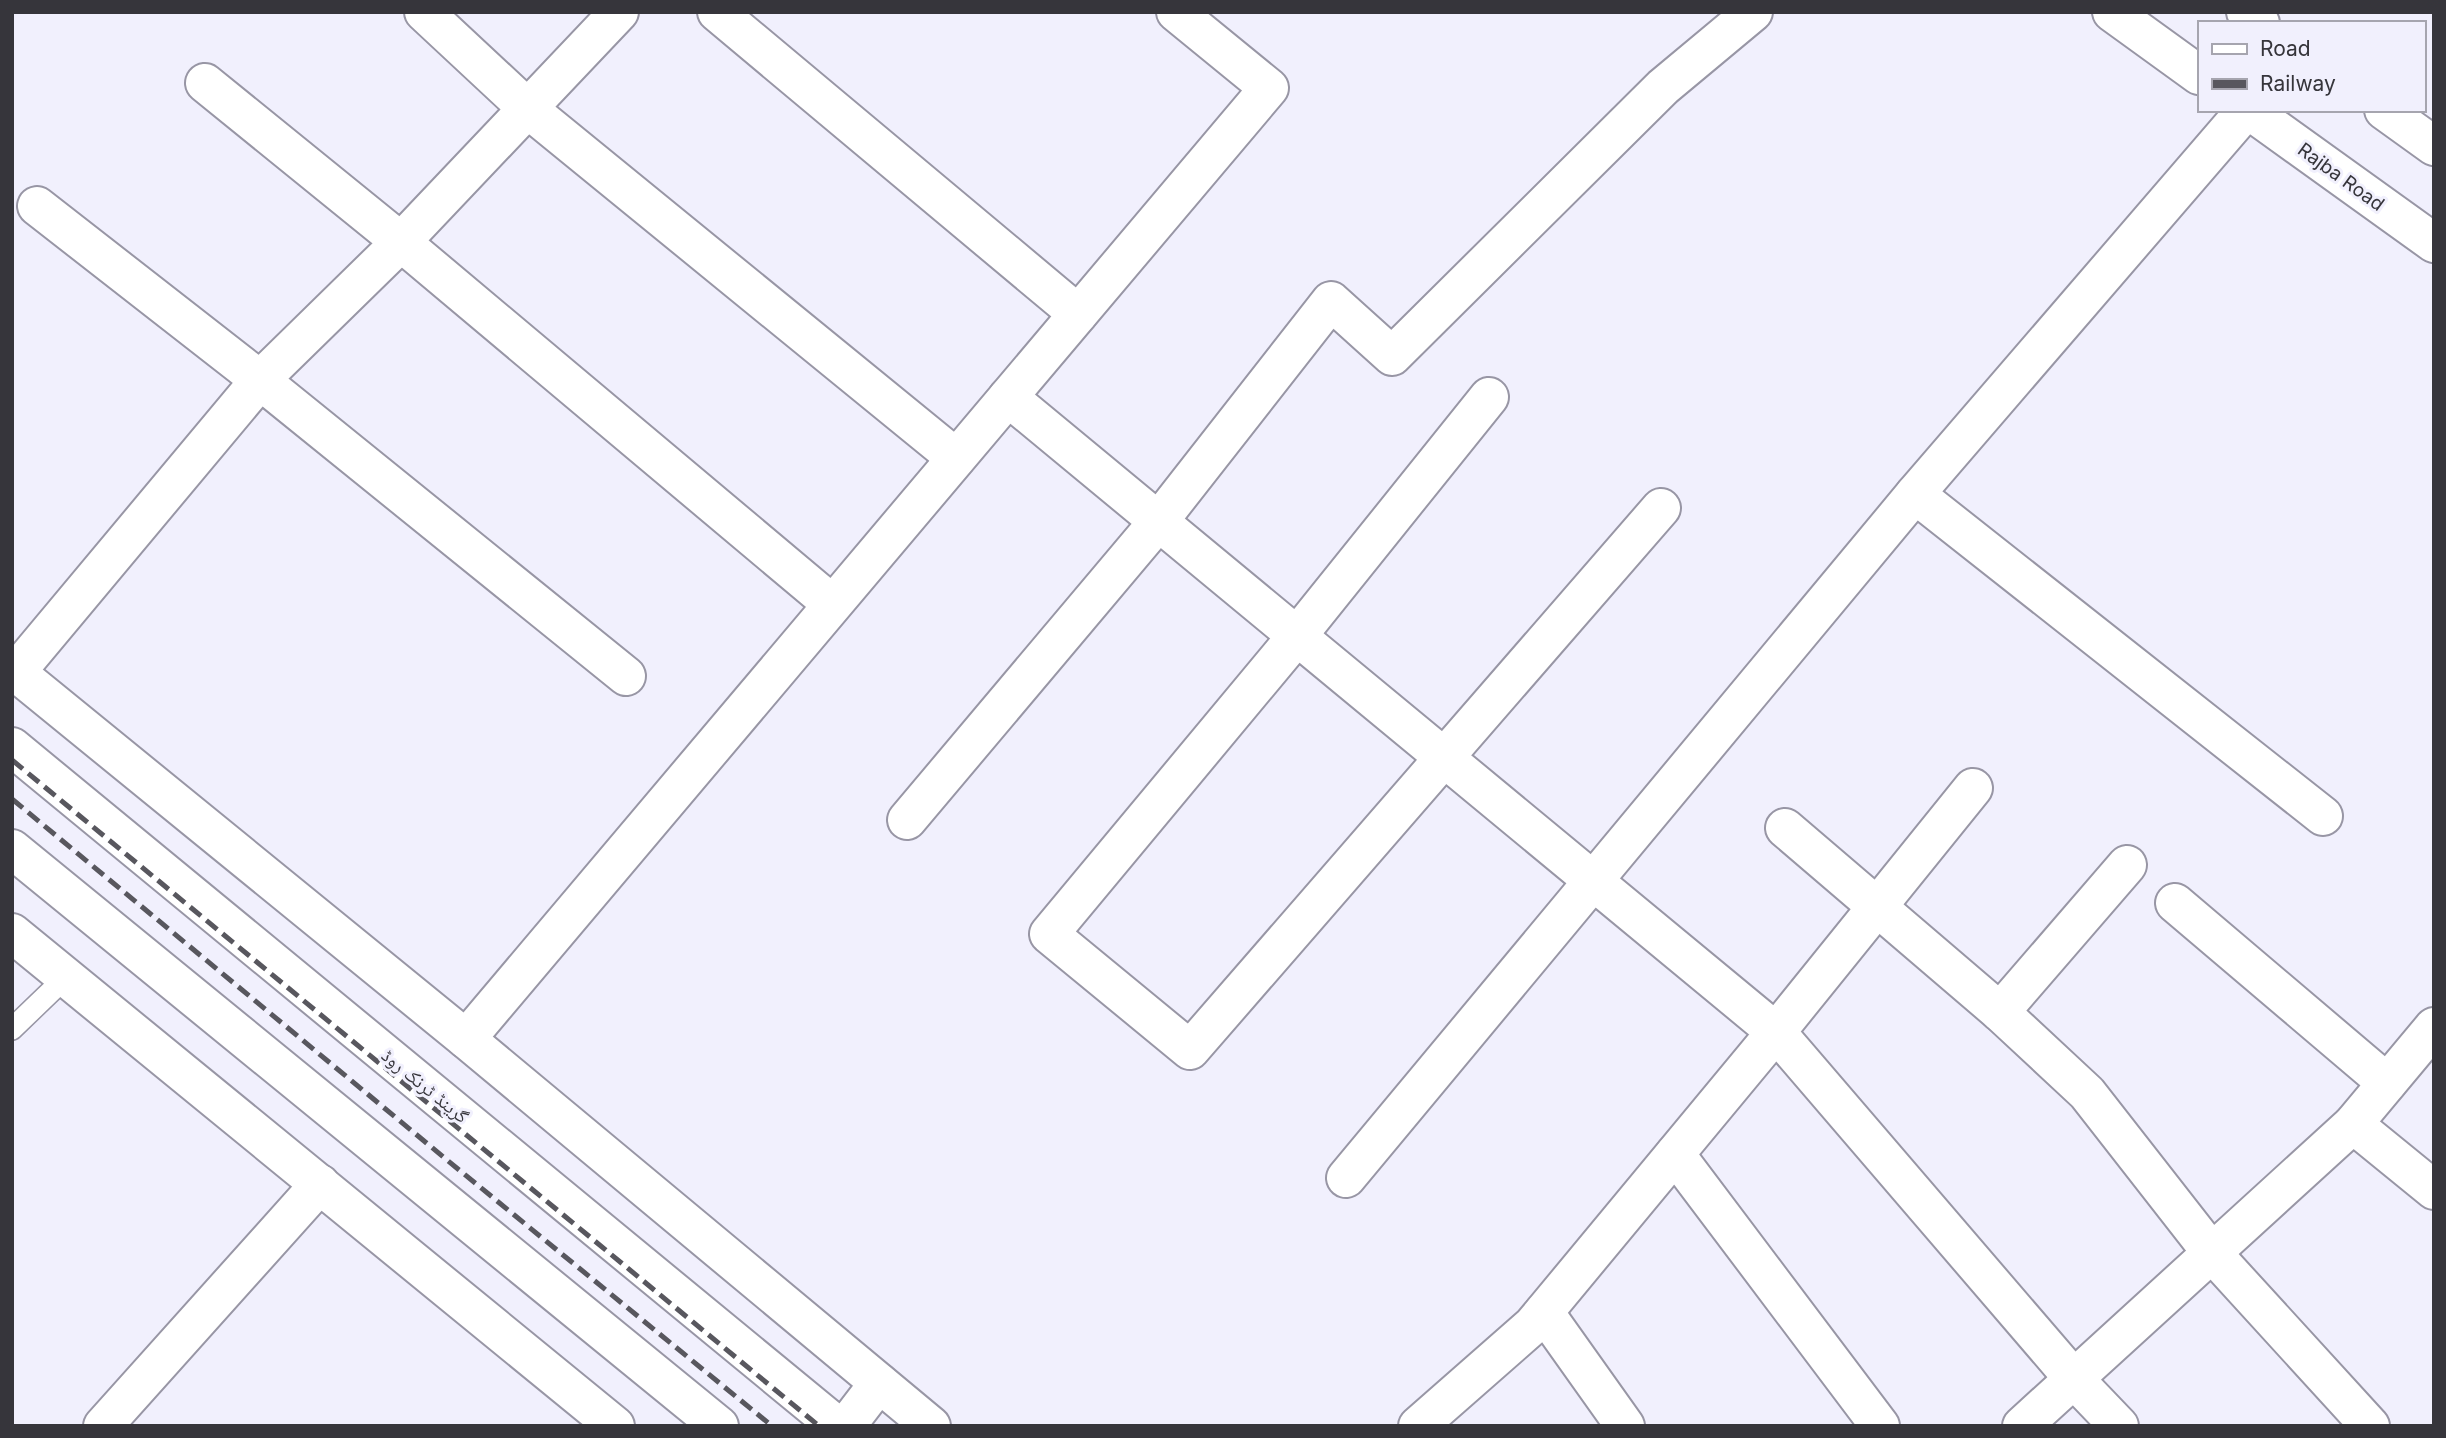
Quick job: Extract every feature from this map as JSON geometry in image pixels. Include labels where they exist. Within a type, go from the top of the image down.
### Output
[{"type":"street","points":[[424,12],[527,108],[956,458]]},
{"type":"street","points":[[619,12],[401,242],[260,380],[14,671],[466,1039],[931,1426]]},
{"type":"street","points":[[717,12],[1078,314]]},
{"type":"street","points":[[907,820],[1158,522],[1331,301],[1392,356],[1662,87],[1753,12]]},
{"type":"street","points":[[2112,12],[2198,74]]},
{"type":"street","points":[[466,1039],[1269,88],[1199,19]]},
{"type":"street","points":[[205,82],[401,242],[832,604]]},
{"type":"street","points":[[1346,1178],[1914,494],[2245,112]]},
{"type":"street","name":"Rajba Road","points":[[2250,112],[2434,243]]},
{"type":"street","points":[[2387,112],[2434,146]]},
{"type":"street","points":[[37,206],[260,380],[626,676]]},
{"type":"street","points":[[1008,397],[1776,1032],[2074,1378],[2119,1426]]},
{"type":"street","points":[[1489,397],[1297,636],[1049,934],[1190,1050],[1661,508]]},
{"type":"street","points":[[1914,494],[2323,816]]},
{"type":"street","name":"گرینڈ ٹرنک روڈ","points":[[12,747],[837,1426]]},
{"type":"street","points":[[1418,1426],[1533,1325],[1776,1032],[1973,788]]},
{"type":"street","points":[[1785,828],[2000,1012],[2087,1093],[2212,1253],[2370,1426]]},
{"type":"street","points":[[12,849],[719,1426]]},
{"type":"street","points":[[2000,1012],[2127,865]]},
{"type":"street","points":[[2175,903],[2387,1083]]},
{"type":"street","points":[[12,933],[615,1426]]},
{"type":"street","points":[[2022,1426],[2353,1124],[2434,1027]]},
{"type":"street","points":[[2353,1124],[2434,1190]]},
{"type":"street","points":[[1675,1154],[1880,1426]]},
{"type":"street","points":[[103,1426],[320,1184]]},
{"type":"street","points":[[1544,1312],[1625,1426]]},
{"type":"street","points":[[846,1426],[879,1383]]},
{"type":"lane","points":[[12,1029],[66,976]]},
{"type":"railway","points":[[12,760],[819,1426]]},
{"type":"railway","points":[[12,799],[772,1426]]}]
